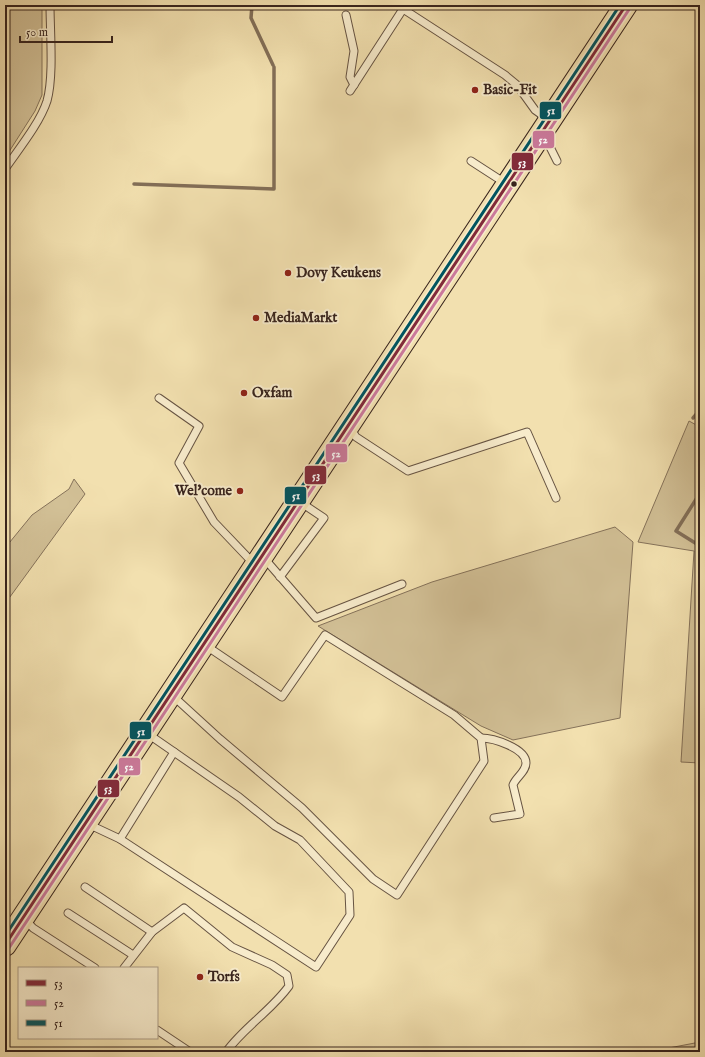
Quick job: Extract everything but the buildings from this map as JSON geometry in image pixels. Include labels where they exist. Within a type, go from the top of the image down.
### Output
[{"type":"main road","points":[[5,945],[626,5]]},
{"type":"lane","points":[[5,169],[40,116],[46,102],[49,88],[50,5]]},
{"type":"lane","points":[[346,15],[354,52],[350,77],[352,88],[400,7],[505,75],[517,85],[545,126],[557,161]]},
{"type":"lane","points":[[471,160],[507,184]]},
{"type":"lane","points":[[159,398],[199,426],[179,463],[214,522],[280,577],[316,618],[402,584]]},
{"type":"lane","points":[[349,425],[356,438],[408,471],[527,432],[556,498]]},
{"type":"lane","points":[[280,577],[324,518],[299,502]]},
{"type":"lane","points":[[204,644],[282,698],[325,635],[454,715],[481,738],[491,738],[511,747],[524,758],[526,763],[524,769],[513,785],[520,814],[494,818]]},
{"type":"lane","points":[[171,694],[220,739],[302,808],[373,879],[397,895],[484,761],[481,738]]},
{"type":"lane","points":[[86,823],[120,839],[316,968],[350,915],[348,892],[300,840],[275,826],[239,798],[146,732]]},
{"type":"lane","points":[[120,839],[174,752]]},
{"type":"lane","points":[[86,887],[152,932]]},
{"type":"lane","points":[[125,967],[152,932],[184,908],[232,947],[272,965],[287,975],[289,986],[281,997],[235,1040],[226,1052]]},
{"type":"lane","points":[[68,913],[133,955]]},
{"type":"lane","points":[[23,917],[33,928],[93,967]]},
{"type":"lane","points":[[158,1031],[190,1052]]},
{"type":"shaded area","points":[[5,5],[42,5],[42,95],[35,111],[5,158]]},
{"type":"shaded area","points":[[689,421],[700,427],[700,763],[681,762],[694,551],[638,542]]},
{"type":"shaded area","points":[[74,479],[85,494],[7,601],[5,599],[5,548],[32,515],[69,489]]},
{"type":"shaded area","points":[[615,527],[633,542],[620,718],[513,740],[481,726],[318,626],[432,582]]},
{"type":"shaded area","points":[[700,1042],[700,1052],[648,1052]]},
{"type":"waterway","points":[[252,5],[251,18],[273,65]]},
{"type":"waterway","points":[[134,184],[274,189],[274,67]]},
{"type":"waterway","points":[[693,418],[700,410]]},
{"type":"waterway","points":[[700,493],[676,531],[700,546]]},
{"type":"transit line","name":"51","points":[[5,936],[620,5]]},
{"type":"transit line","name":"53","points":[[5,945],[626,5]]},
{"type":"transit line","name":"52","points":[[9,948],[630,8]]},
{"type":"place","name":"Basic-Fit","points":[[475,90]]},
{"type":"place","name":"Dovy Keukens","points":[[288,273]]},
{"type":"place","name":"MediaMarkt","points":[[256,318]]},
{"type":"place","name":"Oxfam","points":[[244,393]]},
{"type":"place","name":"Wel'come","points":[[240,491]]},
{"type":"place","name":"Torfs","points":[[200,977]]}]
